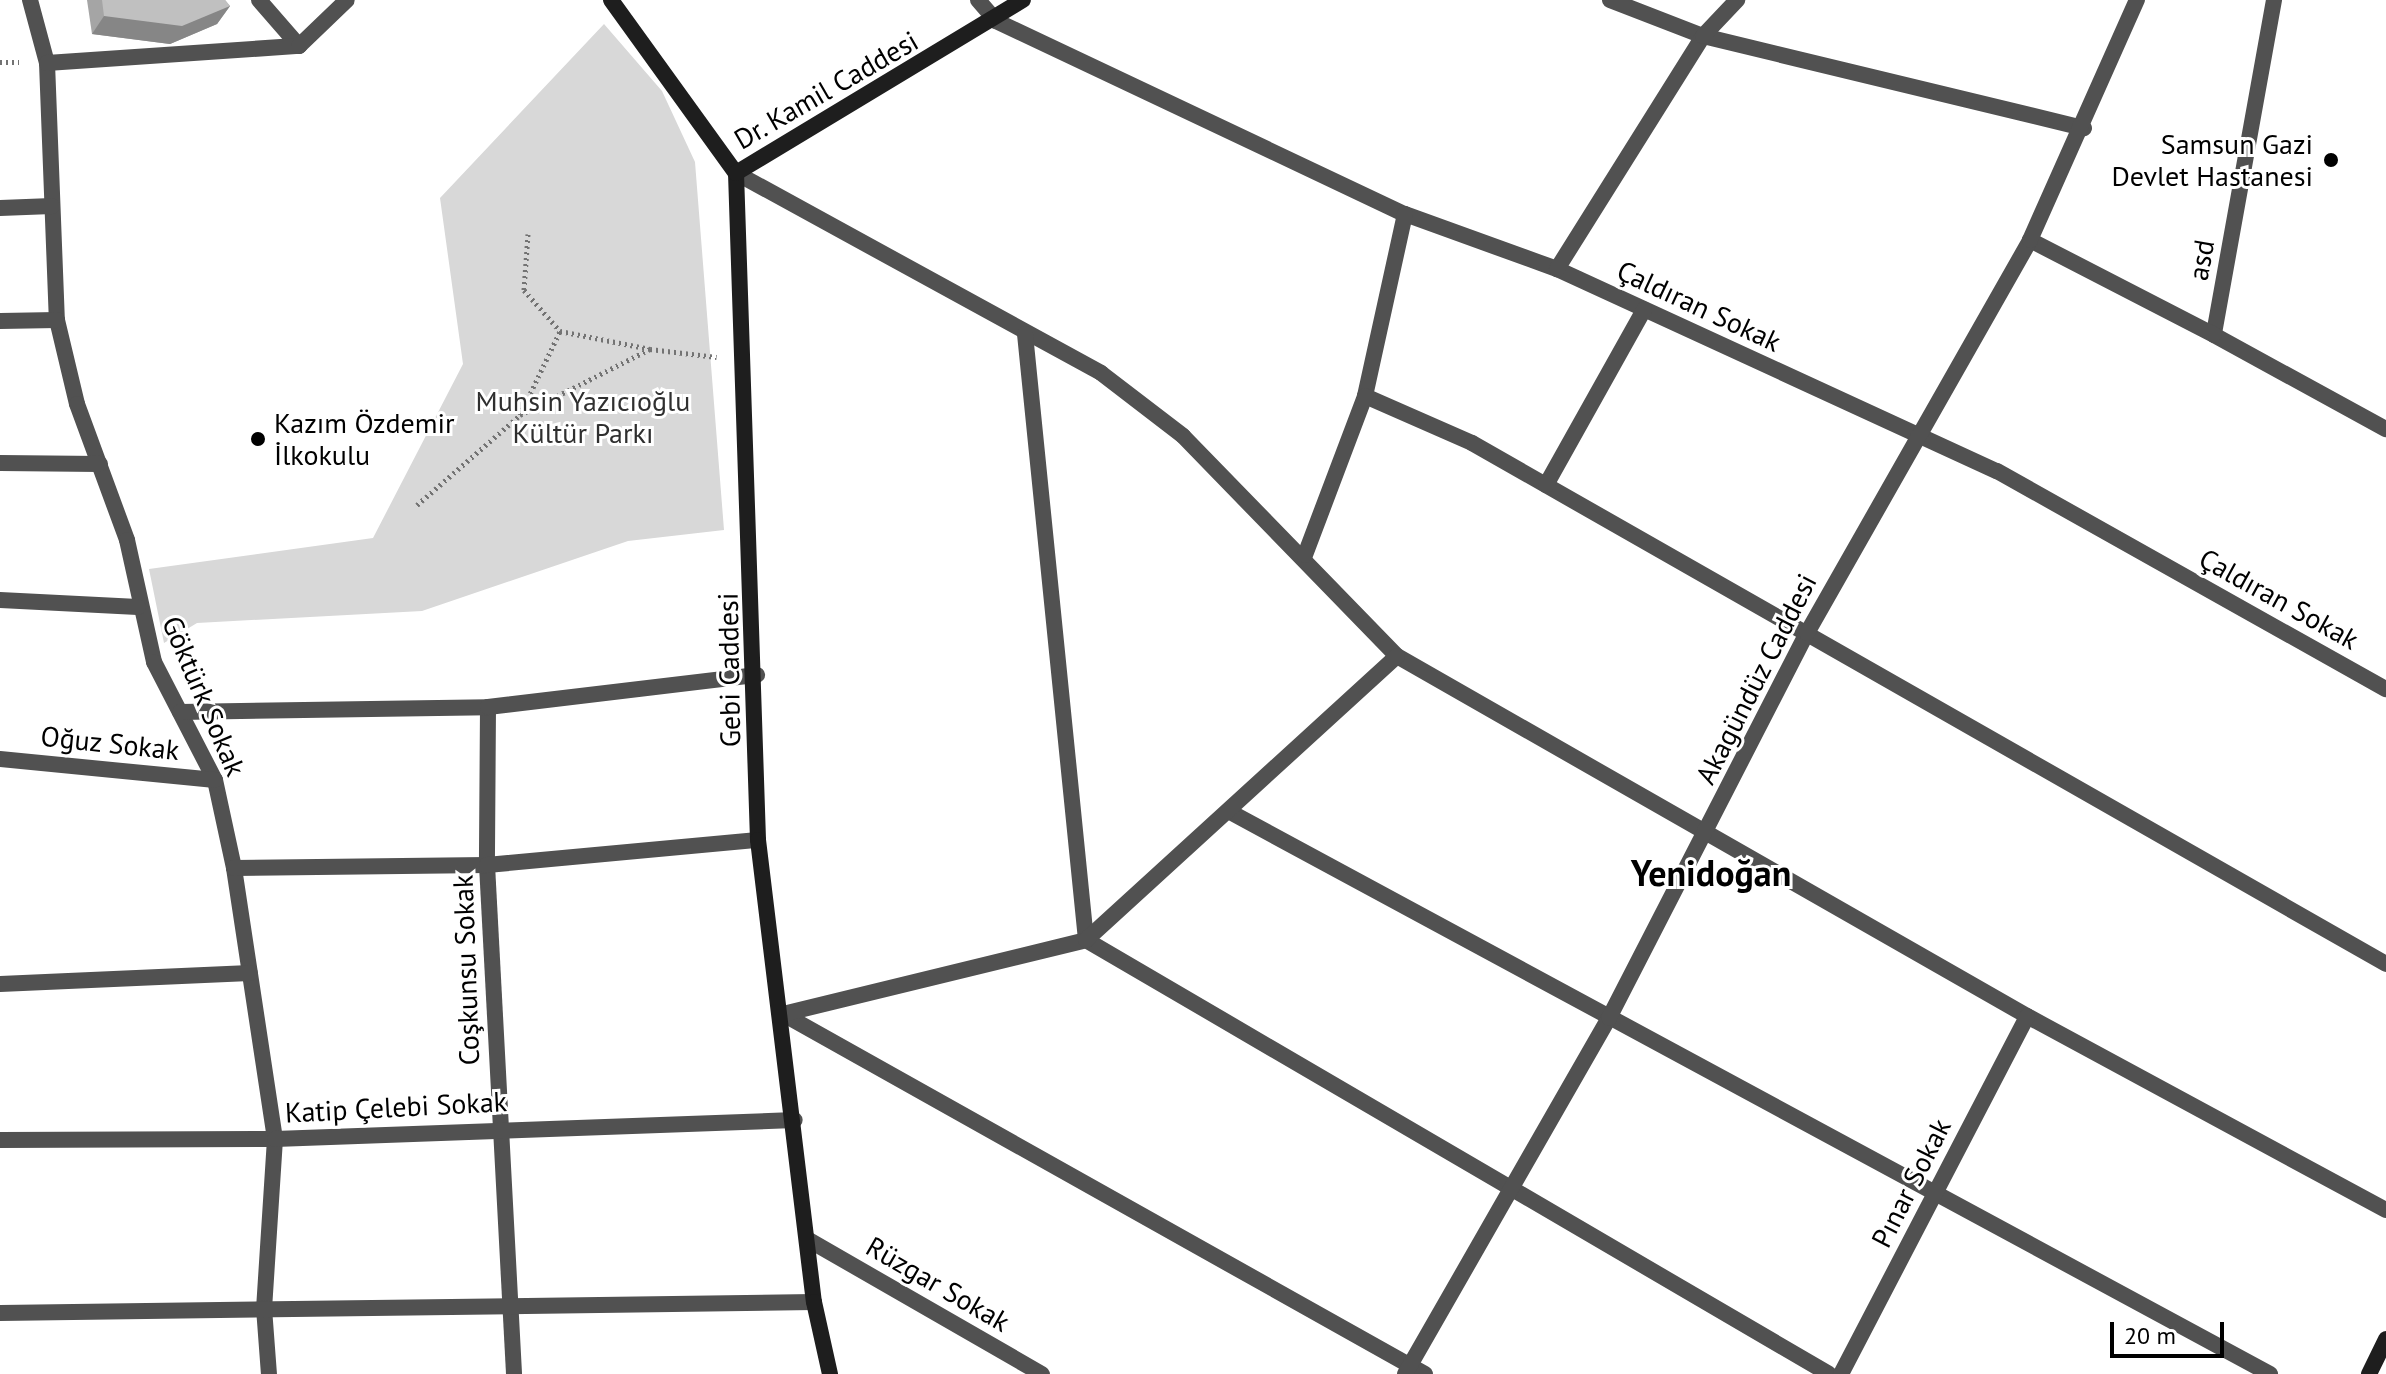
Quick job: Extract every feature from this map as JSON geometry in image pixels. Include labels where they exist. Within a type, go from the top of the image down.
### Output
[{"type":"main road","points":[[611,0],[736,173]]},
{"type":"main road","name":"Dr. Kamil Caddesi","points":[[736,173],[996,21],[1023,0]]},
{"type":"main road","name":"Gebi Caddesi","points":[[736,173],[757,675],[758,840],[783,1014],[814,1302],[830,1374]]},
{"type":"main road","points":[[2369,1374],[2386,1339]]},
{"type":"street","name":"Göktürk Sokak","points":[[30,0],[47,63],[57,320],[100,464],[127,540],[138,607],[180,712],[215,780],[234,868],[275,1139],[264,1308],[269,1374]]},
{"type":"street","points":[[259,0],[299,46]]},
{"type":"street","points":[[47,63],[299,46],[347,0]]},
{"type":"street","name":"Çaldıran Sokak","points":[[978,0],[996,21],[1405,214],[1557,269],[1997,471],[2386,689]]},
{"type":"street","points":[[1610,0],[1703,36],[2084,128]]},
{"type":"street","points":[[1557,269],[1703,36],[1737,0]]},
{"type":"street","name":"Akagündüz Caddesi","points":[[1407,1370],[1609,1018],[1807,633],[1915,434],[2030,240],[2084,128],[2137,0]]},
{"type":"street","name":"asd","points":[[2214,335],[2274,0]]},
{"type":"street","points":[[736,173],[1101,373],[1183,436],[1305,555],[1397,656],[1708,828],[2027,1016],[2386,1210]]},
{"type":"street","points":[[0,208],[52,206]]},
{"type":"street","points":[[1305,555],[1365,396],[1405,214]]},
{"type":"street","points":[[2030,240],[2386,429]]},
{"type":"street","points":[[1546,485],[1644,310]]},
{"type":"street","points":[[0,321],[57,320]]},
{"type":"street","points":[[1025,334],[1086,940]]},
{"type":"street","points":[[1365,396],[1546,485],[2386,964]]},
{"type":"street","points":[[0,463],[100,464]]},
{"type":"street","points":[[0,600],[138,607]]},
{"type":"street","points":[[783,1014],[1086,940],[1232,813],[1397,656]]},
{"type":"street","points":[[180,712],[488,707],[757,675]]},
{"type":"street","name":"Coşkunsu Sokak","points":[[488,707],[487,865],[498,1128],[514,1374]]},
{"type":"street","name":"Oğuz Sokak","points":[[0,759],[215,780]]},
{"type":"street","points":[[1232,813],[2270,1374]]},
{"type":"street","points":[[234,868],[487,865],[758,840]]},
{"type":"street","points":[[1086,940],[1829,1374]]},
{"type":"street","points":[[0,984],[250,973]]},
{"type":"street","points":[[783,1014],[1407,1370],[1425,1374]]},
{"type":"street","name":"Pınar Sokak","points":[[1841,1374],[2027,1016]]},
{"type":"street","name":"Katip Çelebi Sokak","points":[[0,1140],[275,1139],[498,1128],[795,1120]]},
{"type":"street","name":"Rüzgar Sokak","points":[[807,1239],[1042,1374]]},
{"type":"street","points":[[0,1313],[814,1302]]},
{"type":"path","points":[[528,234],[524,290],[560,331],[650,349],[743,361]]},
{"type":"path","points":[[520,415],[560,331]]},
{"type":"path","points":[[417,505],[520,415],[650,349]]},
{"type":"green space","name":"Muhsin Yazıcıoğlu Kültür Parkı","points":[[604,24],[662,91],[695,162],[724,530],[628,541],[422,611],[197,623],[164,643],[149,569],[373,538],[463,364],[440,198]]},
{"type":"building","points":[[102,0],[225,0],[230,6],[182,26],[104,16]]},
{"type":"place","name":"Samsun Gazi Devlet Hastanesi","points":[[2331,160]]},
{"type":"place","name":"Kazım Özdemir İlkokulu","points":[[258,439]]},
{"type":"district","name":"Yenidoğan","points":[[1711,873]]}]
